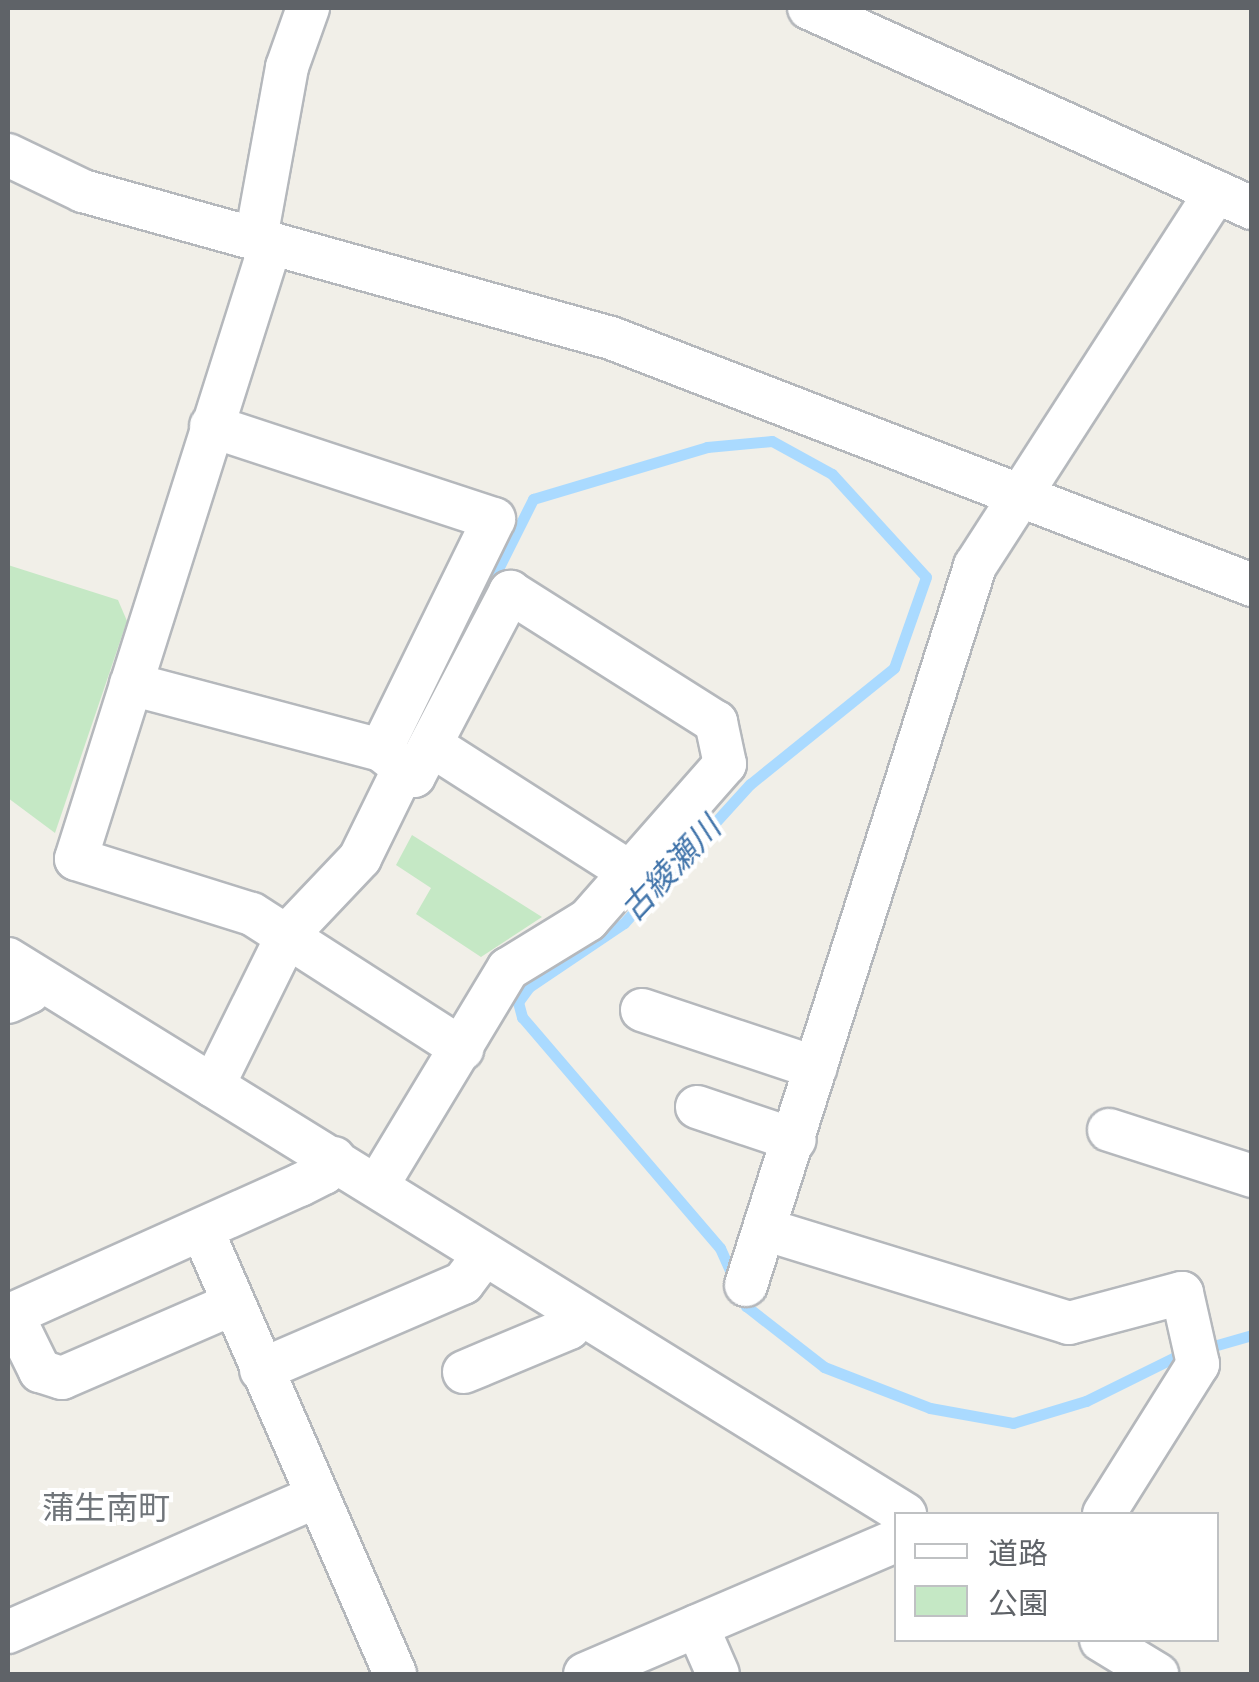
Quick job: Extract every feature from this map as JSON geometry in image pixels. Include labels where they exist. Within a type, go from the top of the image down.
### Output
[{"type":"street","points":[[308,8],[287,67],[264,241],[211,426],[78,844],[252,914],[462,1049]]},
{"type":"street","points":[[746,1285],[768,1230],[975,566],[1020,496],[1234,200],[808,8]]},
{"type":"street","points":[[8,155],[83,190],[611,338],[1252,585]]},
{"type":"street","points":[[211,426],[494,519],[406,755],[360,858],[288,934],[212,1086]]},
{"type":"street","points":[[377,1186],[508,970],[588,920],[626,870],[725,764],[716,722],[510,592],[406,755]]},
{"type":"street","points":[[131,684],[406,755],[626,870]]},
{"type":"street","points":[[18,980],[212,1086],[319,1170],[377,1186],[483,1256],[902,1512]]},
{"type":"street","points":[[642,1010],[816,1068]]},
{"type":"street","points":[[696,1108],[796,1140]]},
{"type":"street","points":[[1109,1130],[1252,1176]]},
{"type":"street","points":[[233,1304],[62,1378],[40,1371],[10,1315],[202,1232],[319,1170]]},
{"type":"street","points":[[768,1230],[1070,1323],[1182,1294],[1212,1372],[1106,1512]]},
{"type":"street","points":[[202,1232],[395,1674]]},
{"type":"street","points":[[261,1370],[463,1283],[483,1256]]},
{"type":"street","points":[[464,1372],[569,1328],[578,1313]]},
{"type":"street","points":[[8,1632],[316,1497]]},
{"type":"street","points":[[585,1674],[894,1542]]},
{"type":"street","points":[[697,1626],[718,1674]]},
{"type":"street","points":[[1104,1642],[1157,1674]]},
{"type":"green space","points":[[8,565],[118,600],[127,621],[55,833],[8,798]]},
{"type":"green space","points":[[412,835],[542,917],[481,957],[416,914],[431,888],[396,865]]},
{"type":"waterway","name":"古綾瀬川","points":[[483,599],[533,499],[707,447],[772,441],[832,474],[926,577],[894,668],[750,784],[624,923],[529,987],[518,1002],[522,1017],[720,1248],[746,1306],[824,1367],[930,1408],[1013,1423],[1086,1401],[1175,1357],[1252,1335]]},
{"type":"district","name":"蒲生南町","points":[[106,1508]]}]
